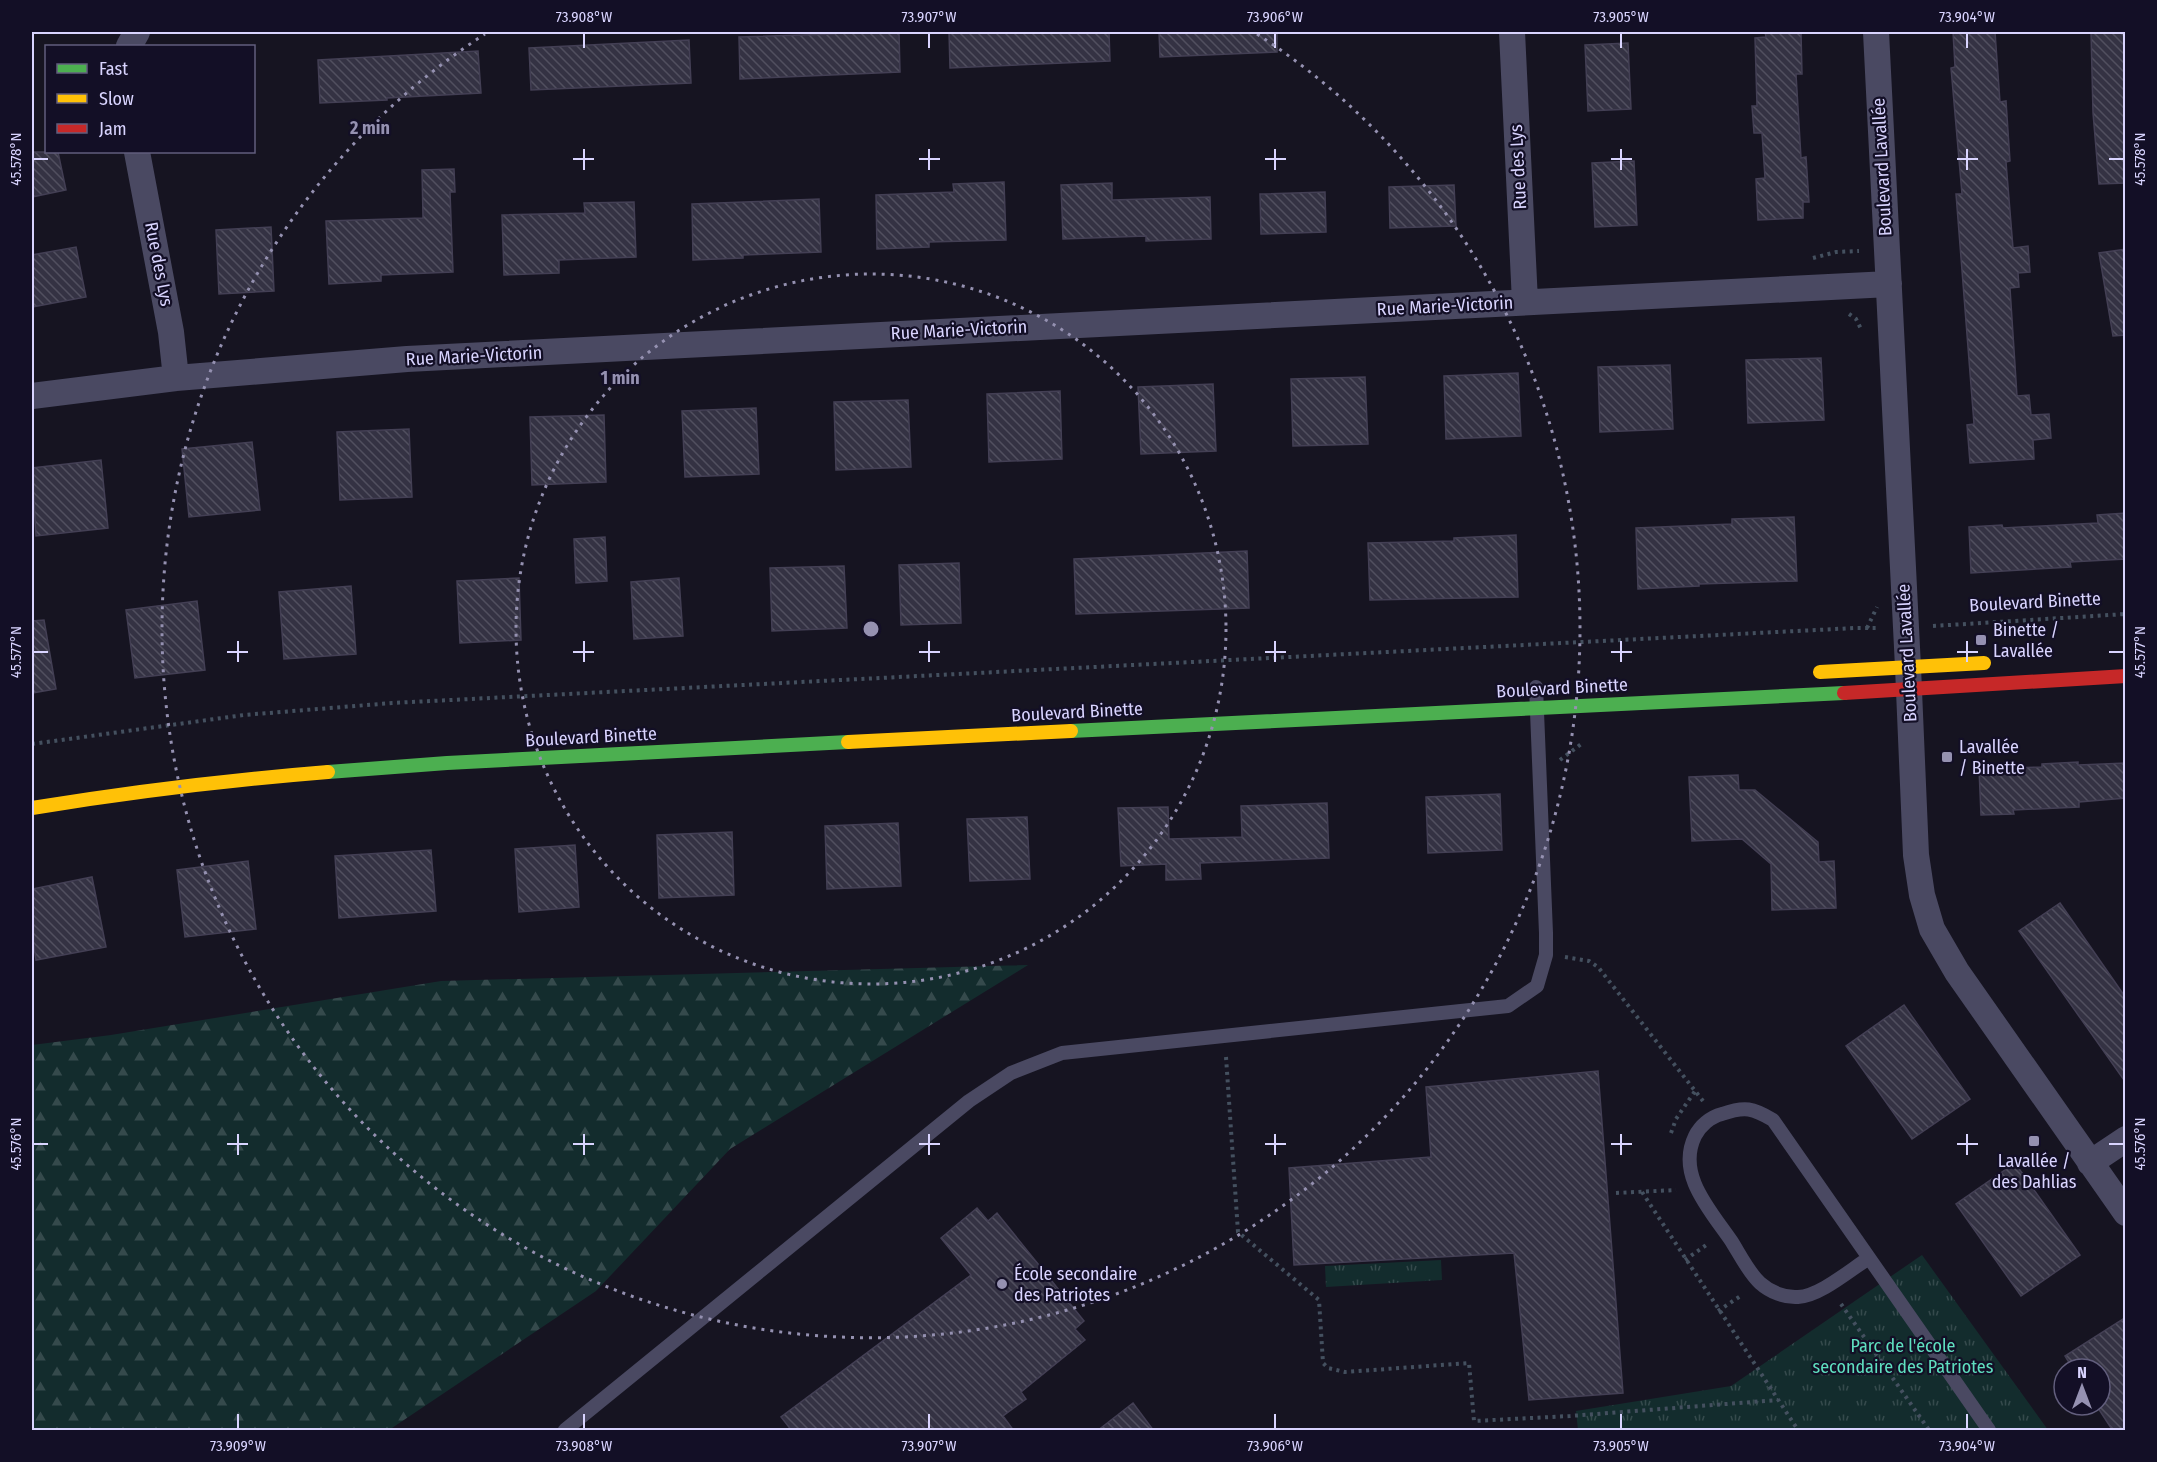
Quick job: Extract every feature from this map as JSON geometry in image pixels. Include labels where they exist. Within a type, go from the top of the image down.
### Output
[{"type":"street","name":"Rue des Lys","points":[[1512,32],[1525,302]]},
{"type":"street","name":"Boulevard Lavallée","points":[[1876,32],[1909,678],[1916,861],[1924,906],[1932,929],[1957,972],[2126,1213]]},
{"type":"street","name":"Rue des Lys","points":[[137,153],[171,332],[176,378]]},
{"type":"street","name":"Rue Marie-Victorin","points":[[32,396],[176,378],[407,359],[1889,284]]},
{"type":"street","name":"Boulevard Binette","points":[[32,808],[231,780],[447,763],[1537,708],[1909,678],[1999,663]]},
{"type":"street","name":"Boulevard Binette","points":[[1802,673],[1909,678],[2126,676]]},
{"type":"street","name":"Boulevard Binette","points":[[1530,688],[1553,686]]},
{"type":"street","points":[[2090,1163],[2126,1139]]},
{"type":"lane","points":[[565,1431],[969,1101],[1011,1073],[1062,1053],[1508,1006],[1537,986],[1546,955],[1537,708],[1530,688]]},
{"type":"lane","points":[[1869,1258],[1814,1294],[1798,1297],[1778,1295],[1760,1283],[1695,1188],[1689,1166],[1689,1148],[1699,1129],[1714,1116],[1736,1109],[1755,1109],[1773,1120],[1869,1258],[1989,1431]]},
{"type":"path","points":[[1846,311],[1856,319],[1863,331]]},
{"type":"path","points":[[32,744],[244,715],[392,703],[1867,628],[1877,607],[1878,597]]},
{"type":"path","name":"Boulevard Binette","points":[[1947,624],[2126,614]]},
{"type":"path","points":[[1558,761],[1584,742]]},
{"type":"path","points":[[1546,955],[1589,961],[1598,967],[1714,1116]]},
{"type":"path","points":[[1224,1036],[1238,1232],[1319,1300],[1323,1363],[1328,1368],[1345,1372],[1469,1363],[1474,1421],[1778,1400]]},
{"type":"path","points":[[1616,1193],[1676,1190]]},
{"type":"path","points":[[1642,1192],[1798,1431]]},
{"type":"path","points":[[1718,1311],[1744,1293]]},
{"type":"path","points":[[1839,1301],[1929,1431]]},
{"type":"green space","points":[[1028,965],[730,1149],[596,1291],[389,1430],[32,1430],[32,1045],[111,1035],[441,981]]},
{"type":"green space","name":"Parc de l'école secondaire des Patriotes","points":[[1922,1255],[2048,1430],[1578,1430],[1576,1411],[1731,1386]]},
{"type":"green space","points":[[1441,1260],[1442,1280],[1326,1287],[1325,1266]]},
{"type":"building","points":[[834,32],[899,32],[900,72],[740,79],[739,37],[834,34]]},
{"type":"building","points":[[949,32],[1109,32],[1110,61],[950,68]]},
{"type":"building","points":[[1159,32],[1277,32],[1277,52],[1160,57]]},
{"type":"building","points":[[1765,32],[1801,32],[1802,74],[1796,74],[1801,158],[1806,157],[1809,202],[1803,202],[1803,218],[1758,220],[1756,179],[1765,178],[1762,133],[1754,133],[1752,106],[1757,106],[1755,38],[1766,37]]},
{"type":"building","points":[[1953,32],[1995,32],[2000,102],[2006,101],[2010,161],[2006,162],[2013,248],[2028,246],[2030,272],[2018,273],[2019,287],[2010,288],[2017,396],[2029,395],[2031,415],[2049,414],[2051,438],[2033,440],[2034,459],[1970,463],[1967,425],[1974,424],[1956,194],[1962,194],[1951,68],[1955,67]]},
{"type":"building","points":[[2091,32],[2126,32],[2126,183],[2099,184],[2093,113]]},
{"type":"building","points":[[689,40],[691,83],[531,90],[529,48]]},
{"type":"building","points":[[1628,43],[1631,109],[1588,111],[1585,45]]},
{"type":"building","points":[[478,51],[481,93],[320,103],[318,60]]},
{"type":"building","points":[[32,152],[58,153],[66,190],[32,197]]},
{"type":"building","points":[[1634,161],[1637,225],[1595,227],[1592,163]]},
{"type":"building","points":[[454,169],[455,192],[450,192],[453,272],[381,275],[381,281],[329,284],[326,221],[423,218],[422,170]]},
{"type":"building","points":[[1004,182],[1006,240],[929,242],[929,247],[877,249],[876,195],[954,192],[953,184]]},
{"type":"building","points":[[1112,183],[1112,200],[1210,197],[1211,239],[1146,241],[1146,236],[1063,239],[1061,185]]},
{"type":"building","points":[[1454,185],[1456,226],[1390,228],[1389,187]]},
{"type":"building","points":[[1325,192],[1326,232],[1261,234],[1260,194]]},
{"type":"building","points":[[819,199],[821,252],[743,255],[743,258],[693,260],[692,204]]},
{"type":"building","points":[[634,202],[636,257],[559,260],[559,273],[504,275],[502,215],[585,213],[584,203]]},
{"type":"building","points":[[271,227],[274,291],[219,294],[216,230]]},
{"type":"building","points":[[76,247],[86,297],[32,307],[32,255]]},
{"type":"building","points":[[2126,249],[2126,335],[2113,336],[2099,253]]},
{"type":"building","points":[[1821,358],[1824,420],[1748,423],[1746,360]]},
{"type":"building","points":[[1670,365],[1673,429],[1600,432],[1598,367]]},
{"type":"building","points":[[1518,373],[1521,436],[1446,439],[1444,376]]},
{"type":"building","points":[[1365,377],[1368,444],[1293,446],[1291,379]]},
{"type":"building","points":[[1213,384],[1216,451],[1141,454],[1138,387]]},
{"type":"building","points":[[1060,391],[1062,459],[989,462],[987,394]]},
{"type":"building","points":[[908,400],[911,467],[836,470],[834,402]]},
{"type":"building","points":[[756,408],[759,474],[685,477],[682,411]]},
{"type":"building","points":[[604,415],[606,482],[532,485],[530,417]]},
{"type":"building","points":[[409,429],[412,497],[340,500],[337,432]]},
{"type":"building","points":[[252,442],[260,510],[189,517],[182,449]]},
{"type":"building","points":[[101,460],[108,528],[36,536],[32,468]]},
{"type":"building","points":[[2126,513],[2126,559],[2070,562],[2071,567],[1971,573],[1969,527],[2002,525],[2003,528],[2098,523],[2097,515]]},
{"type":"building","points":[[1794,517],[1797,581],[1699,584],[1699,586],[1638,589],[1636,528],[1732,524],[1732,519]]},
{"type":"building","points":[[1516,535],[1518,597],[1370,600],[1368,543],[1454,541],[1454,538]]},
{"type":"building","points":[[605,537],[607,581],[576,583],[574,539]]},
{"type":"building","points":[[1247,551],[1249,608],[1076,614],[1074,559]]},
{"type":"building","points":[[959,563],[961,623],[901,625],[899,565]]},
{"type":"building","points":[[844,566],[847,628],[772,631],[770,568]]},
{"type":"building","points":[[519,578],[521,640],[460,643],[457,581]]},
{"type":"building","points":[[679,578],[683,636],[634,639],[631,582]]},
{"type":"building","points":[[351,586],[356,654],[284,659],[279,592]]},
{"type":"building","points":[[197,601],[205,670],[135,678],[126,610]]},
{"type":"building","points":[[44,620],[56,689],[32,693],[32,621]]},
{"type":"building","points":[[2078,762],[2078,765],[2126,763],[2126,798],[2079,802],[2079,807],[2013,810],[2014,814],[1981,815],[1979,769],[2042,767],[2042,764]]},
{"type":"building","points":[[1738,775],[1739,790],[1755,790],[1818,842],[1819,862],[1834,861],[1836,908],[1772,910],[1771,864],[1742,839],[1692,841],[1689,777]]},
{"type":"building","points":[[1500,794],[1502,850],[1428,853],[1426,797]]},
{"type":"building","points":[[1327,803],[1329,858],[1200,863],[1201,879],[1166,880],[1166,864],[1121,866],[1118,808],[1168,807],[1169,839],[1242,837],[1241,806]]},
{"type":"building","points":[[1027,817],[1030,879],[970,881],[967,819]]},
{"type":"building","points":[[898,823],[901,886],[827,889],[825,826]]},
{"type":"building","points":[[732,832],[734,895],[659,898],[657,835]]},
{"type":"building","points":[[575,845],[579,907],[519,912],[515,849]]},
{"type":"building","points":[[431,850],[436,911],[339,918],[335,856]]},
{"type":"building","points":[[248,861],[256,929],[185,937],[177,870]]},
{"type":"building","points":[[92,877],[106,947],[36,960],[32,934],[32,889]]},
{"type":"building","points":[[2060,903],[2126,998],[2126,1083],[2019,931]]},
{"type":"building","points":[[1904,1005],[1970,1099],[1912,1139],[1846,1046]]},
{"type":"building","points":[[1598,1071],[1623,1393],[1529,1400],[1514,1253],[1294,1265],[1289,1168],[1431,1157],[1426,1087]]},
{"type":"building","points":[[2015,1163],[2080,1255],[2021,1296],[1956,1204]]},
{"type":"building","points":[[977,1208],[988,1221],[997,1213],[1084,1321],[1075,1329],[1085,1340],[1021,1392],[1026,1399],[1003,1416],[1014,1431],[792,1431],[781,1417],[971,1275],[941,1238]]},
{"type":"building","points":[[2126,1317],[2126,1431],[2113,1431],[2104,1417],[2112,1417],[2112,1357],[2065,1356]]},
{"type":"building","points":[[1133,1403],[1154,1431],[1097,1431]]},
{"type":"traffic: fast","points":[[1071,731],[1844,693]]},
{"type":"traffic: fast","points":[[328,772],[447,763],[848,742]]},
{"type":"traffic: slow","points":[[1820,672],[1984,663]]},
{"type":"traffic: slow","points":[[848,742],[1071,731]]},
{"type":"traffic: slow","points":[[32,808],[180,787],[328,772]]},
{"type":"traffic: jam","points":[[1844,693],[2126,676]]},
{"type":"place","name":"Binette / Lavallée","points":[[1981,640]]},
{"type":"place","name":"Lavallée / Binette","points":[[1947,757]]},
{"type":"place","name":"Lavallée / des Dahlias","points":[[2034,1141]]},
{"type":"place","name":"École secondaire des Patriotes","points":[[1002,1284]]}]
